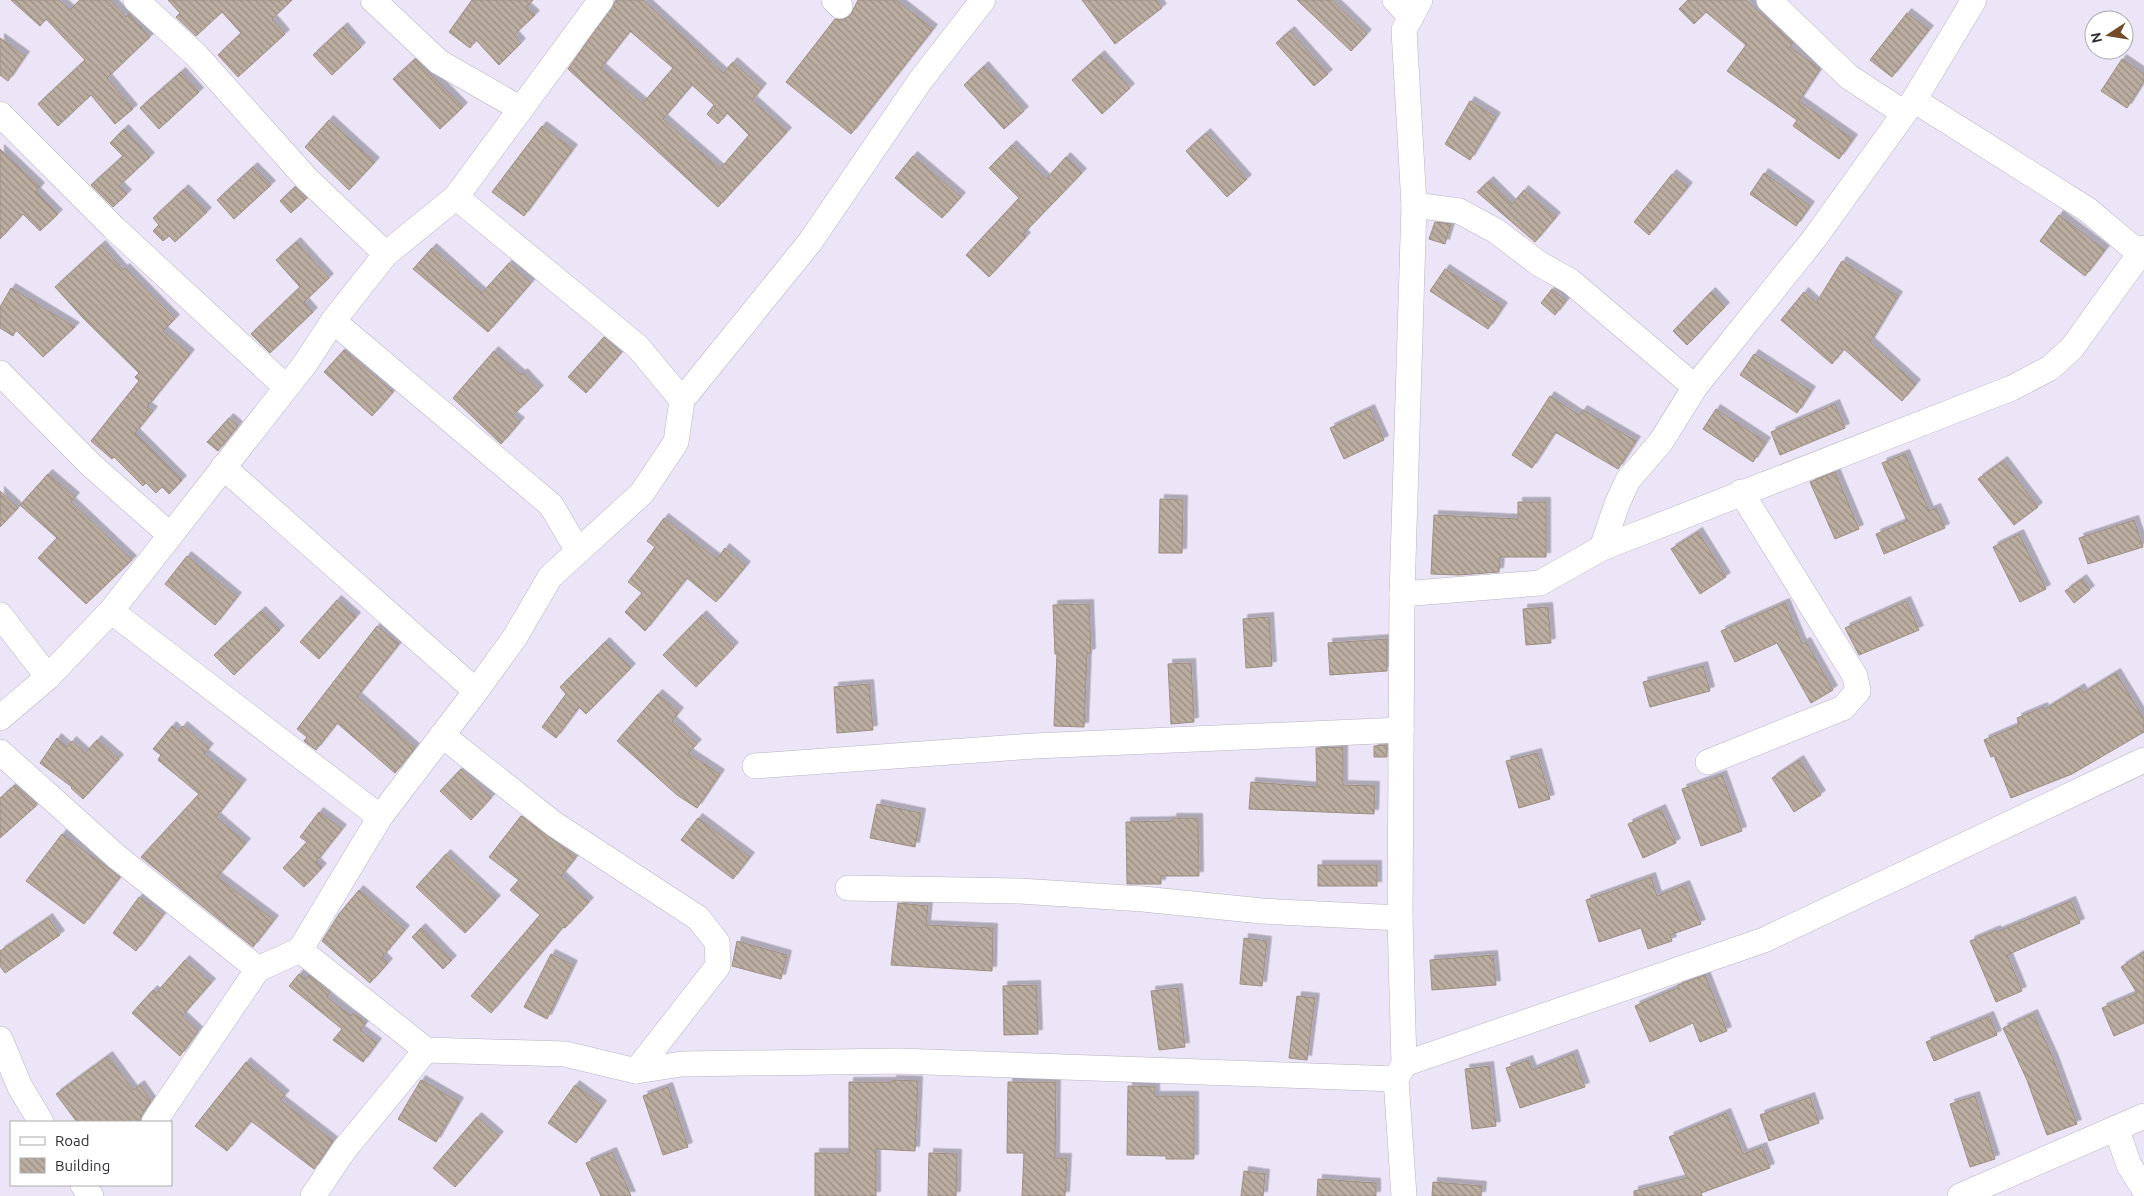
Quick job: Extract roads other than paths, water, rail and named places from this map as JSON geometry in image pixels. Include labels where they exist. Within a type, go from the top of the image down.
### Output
[{"type":"street","points":[[136,0],[197,56],[307,179],[386,254]]},
{"type":"street","points":[[373,0],[439,62],[521,109]]},
{"type":"street","points":[[0,718],[48,677],[111,611],[169,534],[305,364],[333,321],[386,254],[456,197],[601,0]]},
{"type":"street","points":[[155,1121],[258,969],[300,950],[380,817],[515,637],[550,577],[642,494],[676,442],[682,400],[810,242],[920,81],[983,0]]},
{"type":"street","points":[[1402,594],[1540,583],[1602,548],[1741,492],[2012,388],[2050,368],[2072,348],[2142,250],[2088,210],[1909,107],[1849,77],[1769,0]]},
{"type":"street","points":[[1602,548],[1617,504],[1628,480],[1660,443],[1695,387],[1814,239],[1909,107],[1974,0]]},
{"type":"street","points":[[1404,1196],[1400,1071],[1402,594],[1414,205],[1404,30],[1409,6]]},
{"type":"street","points":[[0,114],[114,228],[286,387]]},
{"type":"street","points":[[456,197],[638,347],[682,400]]},
{"type":"street","points":[[1414,205],[1459,211],[1496,230],[1538,263],[1570,281],[1695,387]]},
{"type":"street","points":[[333,321],[551,505],[578,551]]},
{"type":"street","points":[[0,373],[91,465],[169,534]]},
{"type":"street","points":[[223,467],[476,691]]},
{"type":"street","points":[[1708,762],[1843,708],[1858,691],[1855,676],[1741,492]]},
{"type":"street","points":[[111,611],[380,817]]},
{"type":"street","points":[[0,615],[48,677]]},
{"type":"street","points":[[755,766],[1034,746],[1402,730]]},
{"type":"street","points":[[442,735],[554,824],[698,918],[717,942],[718,966],[636,1071]]},
{"type":"street","points":[[0,752],[117,857],[258,969]]},
{"type":"street","points":[[300,950],[426,1050],[565,1054],[636,1071],[682,1064],[899,1062],[1400,1071],[1764,940],[2144,760]]},
{"type":"street","points":[[848,888],[1020,891],[1237,907],[1262,911],[1400,918]]},
{"type":"street","points":[[0,1039],[20,1087],[40,1121]]},
{"type":"street","points":[[313,1196],[344,1150],[426,1050]]},
{"type":"street","points":[[1960,1196],[2144,1116]]},
{"type":"street","points":[[2116,1128],[2129,1165],[2144,1189]]}]
